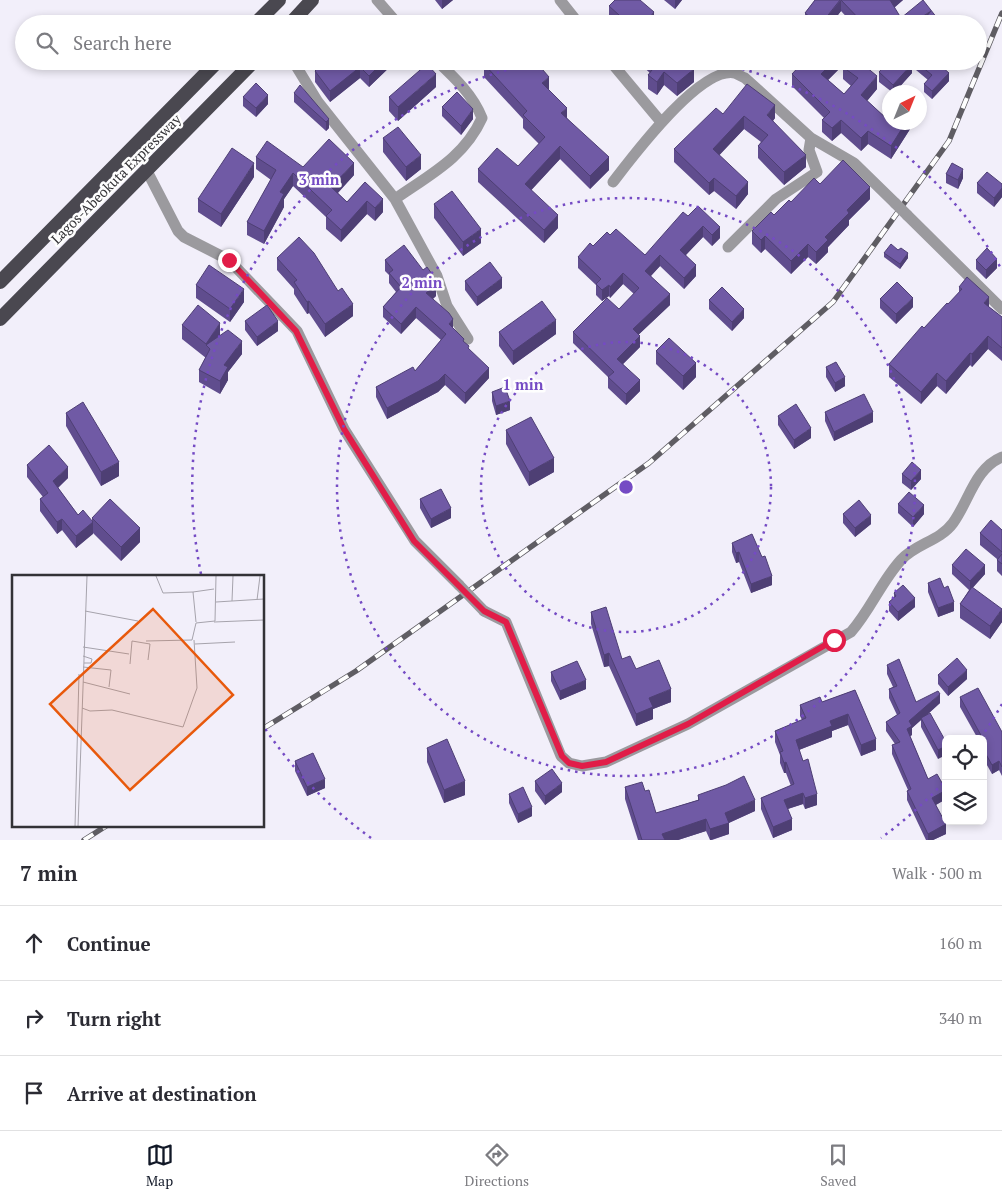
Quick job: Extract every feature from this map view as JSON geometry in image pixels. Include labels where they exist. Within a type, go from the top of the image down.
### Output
[{"type":"highway","points":[[264,15],[278,0]]},
{"type":"highway","points":[[298,15],[312,0]]},
{"type":"highway","name":"Lagos-Abeokuta Expressway","points":[[0,282],[209,70]]},
{"type":"highway","name":"Lagos-Abeokuta Expressway","points":[[0,319],[245,70]]},
{"type":"street","points":[[377,0],[390,15]]},
{"type":"street","points":[[560,0],[572,15]]},
{"type":"street","points":[[298,70],[318,102],[395,199],[437,276],[447,306],[468,340]]},
{"type":"street","points":[[395,199],[446,166],[475,134],[482,118],[477,106],[468,93],[446,70]]},
{"type":"street","points":[[618,70],[661,122]]},
{"type":"street","points":[[613,182],[661,122],[703,84],[725,73],[736,73],[745,78],[812,138],[854,164],[1002,309]]},
{"type":"street","points":[[728,247],[776,199],[817,172],[809,150],[812,138]]},
{"type":"street","points":[[147,171],[178,231],[184,237],[229,260],[296,331],[344,429],[414,541],[484,611],[506,622],[562,756],[569,763],[582,766],[606,762],[688,724],[851,632],[866,616],[888,576],[902,558],[937,537],[953,524],[984,469],[992,461],[1002,457]]},
{"type":"building","points":[[615,0],[640,0],[654,12],[652,15],[619,15],[609,6]]},
{"type":"building","points":[[815,0],[840,0],[828,15],[807,15],[805,13]]},
{"type":"building","points":[[841,0],[890,0],[899,15],[855,15]]},
{"type":"building","points":[[923,0],[935,15],[928,15],[931,11],[925,15],[905,15]]},
{"type":"building","points":[[316,70],[356,70],[330,91]]},
{"type":"building","points":[[363,70],[375,70],[369,76]]},
{"type":"building","points":[[420,70],[432,70],[436,74],[398,107],[389,97]]},
{"type":"building","points":[[489,70],[543,70],[549,77],[542,83],[567,108],[561,113],[609,157],[590,176],[560,146],[525,184],[558,215],[544,230],[478,169],[497,148],[518,166],[545,137],[523,115],[527,111]]},
{"type":"building","points":[[652,70],[693,70],[677,83],[664,72],[657,82],[648,75]]},
{"type":"building","points":[[796,70],[825,70],[821,74],[844,94],[858,78],[847,70],[870,70],[877,76],[861,95],[882,114],[882,130],[901,130],[891,146],[868,131],[861,138],[841,120],[832,128],[822,120],[830,112],[792,74]]},
{"type":"building","points":[[881,70],[907,70],[893,85],[879,72]]},
{"type":"building","points":[[926,70],[946,70],[949,73],[932,91],[924,84],[932,75]]},
{"type":"building","points":[[256,83],[268,95],[256,108],[243,97]]},
{"type":"building","points":[[747,84],[775,105],[767,115],[806,155],[784,172],[758,146],[768,135],[744,116],[713,149],[748,182],[736,196],[714,178],[709,183],[674,149],[716,108],[723,114]]},
{"type":"building","points":[[300,85],[329,119],[326,122],[294,93]]},
{"type":"building","points":[[457,92],[473,109],[461,126],[442,107]]},
{"type":"building","points":[[398,127],[421,155],[406,167],[383,138]]},
{"type":"building","points":[[329,139],[354,163],[331,187],[347,202],[365,182],[383,199],[375,208],[367,201],[341,230],[326,216],[332,210],[293,173],[280,192],[284,194],[264,231],[247,222],[276,170],[256,157],[267,141],[303,167]]},
{"type":"building","points":[[232,148],[254,163],[221,214],[198,199]]},
{"type":"building","points":[[843,160],[870,187],[847,210],[849,213],[825,237],[828,240],[816,252],[808,244],[791,261],[765,236],[761,240],[752,231],[771,212],[774,215],[789,200],[791,202],[814,178],[820,184]]},
{"type":"building","points":[[952,163],[963,169],[958,180],[946,174]]},
{"type":"building","points":[[987,172],[1002,184],[1002,188],[994,198],[977,183]]},
{"type":"building","points":[[452,191],[481,229],[463,242],[434,204]]},
{"type":"building","points":[[698,206],[720,227],[712,235],[703,226],[680,250],[696,265],[684,278],[660,255],[645,271],[670,294],[633,329],[640,336],[617,359],[640,380],[626,394],[608,377],[614,372],[573,332],[607,298],[619,309],[639,288],[623,273],[610,287],[609,285],[602,290],[596,284],[601,279],[578,257],[590,243],[593,246],[607,232],[610,235],[616,229],[645,255],[683,212],[688,216]]},
{"type":"building","points":[[299,237],[314,253],[338,291],[342,288],[353,304],[325,324],[294,282],[297,280],[277,258]]},
{"type":"building","points":[[891,244],[898,250],[901,248],[908,253],[900,264],[884,253]]},
{"type":"building","points":[[404,245],[423,270],[427,267],[432,274],[436,285],[426,293],[449,313],[453,319],[449,324],[464,339],[463,341],[469,346],[468,348],[489,368],[465,393],[445,374],[438,381],[387,408],[376,387],[413,367],[415,371],[446,334],[416,307],[401,324],[383,307],[401,287],[389,273],[393,270],[385,260]]},
{"type":"building","points":[[987,248],[997,259],[986,270],[976,260]]},
{"type":"building","points":[[490,262],[502,278],[477,297],[465,281]]},
{"type":"building","points":[[209,265],[244,289],[230,309],[196,285]]},
{"type":"building","points":[[967,277],[989,297],[984,303],[1002,317],[1002,348],[988,336],[972,354],[970,353],[946,381],[937,373],[921,392],[889,364],[922,326],[924,328],[962,289],[959,287]]},
{"type":"building","points":[[897,282],[913,298],[896,314],[880,299]]},
{"type":"building","points":[[722,287],[744,309],[732,322],[709,300]]},
{"type":"building","points":[[542,301],[556,320],[513,351],[499,332]]},
{"type":"building","points":[[198,305],[220,323],[206,344],[182,325]]},
{"type":"building","points":[[267,305],[278,321],[257,337],[245,321]]},
{"type":"building","points":[[228,330],[242,341],[224,365],[228,367],[220,381],[199,370],[210,349],[206,345]]},
{"type":"building","points":[[669,338],[696,363],[683,376],[656,351]]},
{"type":"building","points":[[836,362],[845,377],[835,383],[826,367]]},
{"type":"building","points":[[505,387],[510,401],[496,406],[492,392]]},
{"type":"building","points":[[864,394],[873,412],[834,432],[825,412]]},
{"type":"building","points":[[83,402],[119,462],[101,472],[66,413]]},
{"type":"building","points":[[796,404],[811,428],[794,440],[778,416]]},
{"type":"building","points":[[531,417],[554,458],[529,472],[506,430]]},
{"type":"building","points":[[49,445],[68,467],[53,481],[78,515],[83,510],[93,522],[76,536],[62,519],[57,522],[40,499],[48,493],[27,465]]},
{"type":"building","points":[[912,462],[921,470],[911,481],[902,474]]},
{"type":"building","points":[[441,489],[451,508],[431,519],[420,499]]},
{"type":"building","points":[[909,492],[924,505],[913,517],[898,504]]},
{"type":"building","points":[[110,499],[140,528],[121,547],[92,518]]},
{"type":"building","points":[[859,500],[871,515],[855,528],[843,514]]},
{"type":"building","points":[[991,520],[1002,530],[1002,552],[980,533]]},
{"type":"building","points":[[752,534],[762,557],[765,556],[772,576],[751,584],[739,552],[736,553],[732,543]]},
{"type":"building","points":[[966,549],[985,565],[970,581],[952,565]]},
{"type":"building","points":[[1002,554],[1002,564],[997,560]]},
{"type":"building","points":[[940,578],[944,588],[948,586],[954,602],[938,608],[928,583]]},
{"type":"building","points":[[903,585],[915,598],[898,612],[889,602],[896,596],[894,593]]},
{"type":"building","points":[[972,587],[1002,609],[990,626],[960,604]]},
{"type":"building","points":[[606,607],[622,659],[630,656],[636,669],[659,660],[671,689],[649,698],[653,707],[636,714],[609,653],[604,655],[591,612]]},
{"type":"building","points":[[957,658],[967,670],[948,687],[938,675]]},
{"type":"building","points":[[899,659],[916,702],[938,691],[940,694],[909,721],[912,726],[907,729],[928,779],[937,774],[942,783],[942,792],[932,798],[942,817],[942,825],[944,825],[928,834],[907,791],[911,789],[892,745],[900,742],[886,722],[900,713],[889,689],[897,686],[887,665]]},
{"type":"building","points":[[577,661],[586,680],[560,691],[551,672]]},
{"type":"building","points":[[978,688],[1002,732],[1002,767],[999,761],[992,765],[987,756],[987,735],[981,735],[960,697]]},
{"type":"building","points":[[855,690],[876,739],[861,745],[848,714],[830,721],[832,726],[796,740],[803,761],[808,759],[817,794],[805,798],[803,793],[784,800],[792,819],[773,827],[761,798],[794,784],[780,752],[783,751],[775,731],[806,718],[800,705],[820,697],[822,702]]},
{"type":"building","points":[[930,713],[942,735],[942,748],[938,750],[921,718]]},
{"type":"building","points":[[447,739],[465,781],[444,790],[427,748]]},
{"type":"building","points":[[313,753],[325,779],[307,787],[295,761]]},
{"type":"building","points":[[552,769],[562,783],[545,796],[535,781]]},
{"type":"building","points":[[744,776],[755,800],[725,813],[729,823],[710,829],[706,819],[662,834],[665,840],[642,840],[625,787],[642,782],[645,791],[649,790],[656,813],[699,800],[698,795]]},
{"type":"building","points":[[523,787],[532,807],[518,814],[509,794]]},
{"type":"railway","points":[[987,49],[1002,13]]},
{"type":"railway","points":[[265,727],[356,671],[649,463],[833,302],[949,141],[978,70]]},
{"type":"railway","points":[[84,840],[103,828]]},
{"type":"route","points":[[229,260],[296,331],[344,429],[414,541],[484,611],[506,622],[562,756],[569,763],[582,766],[606,762],[688,724],[834,640]]}]
